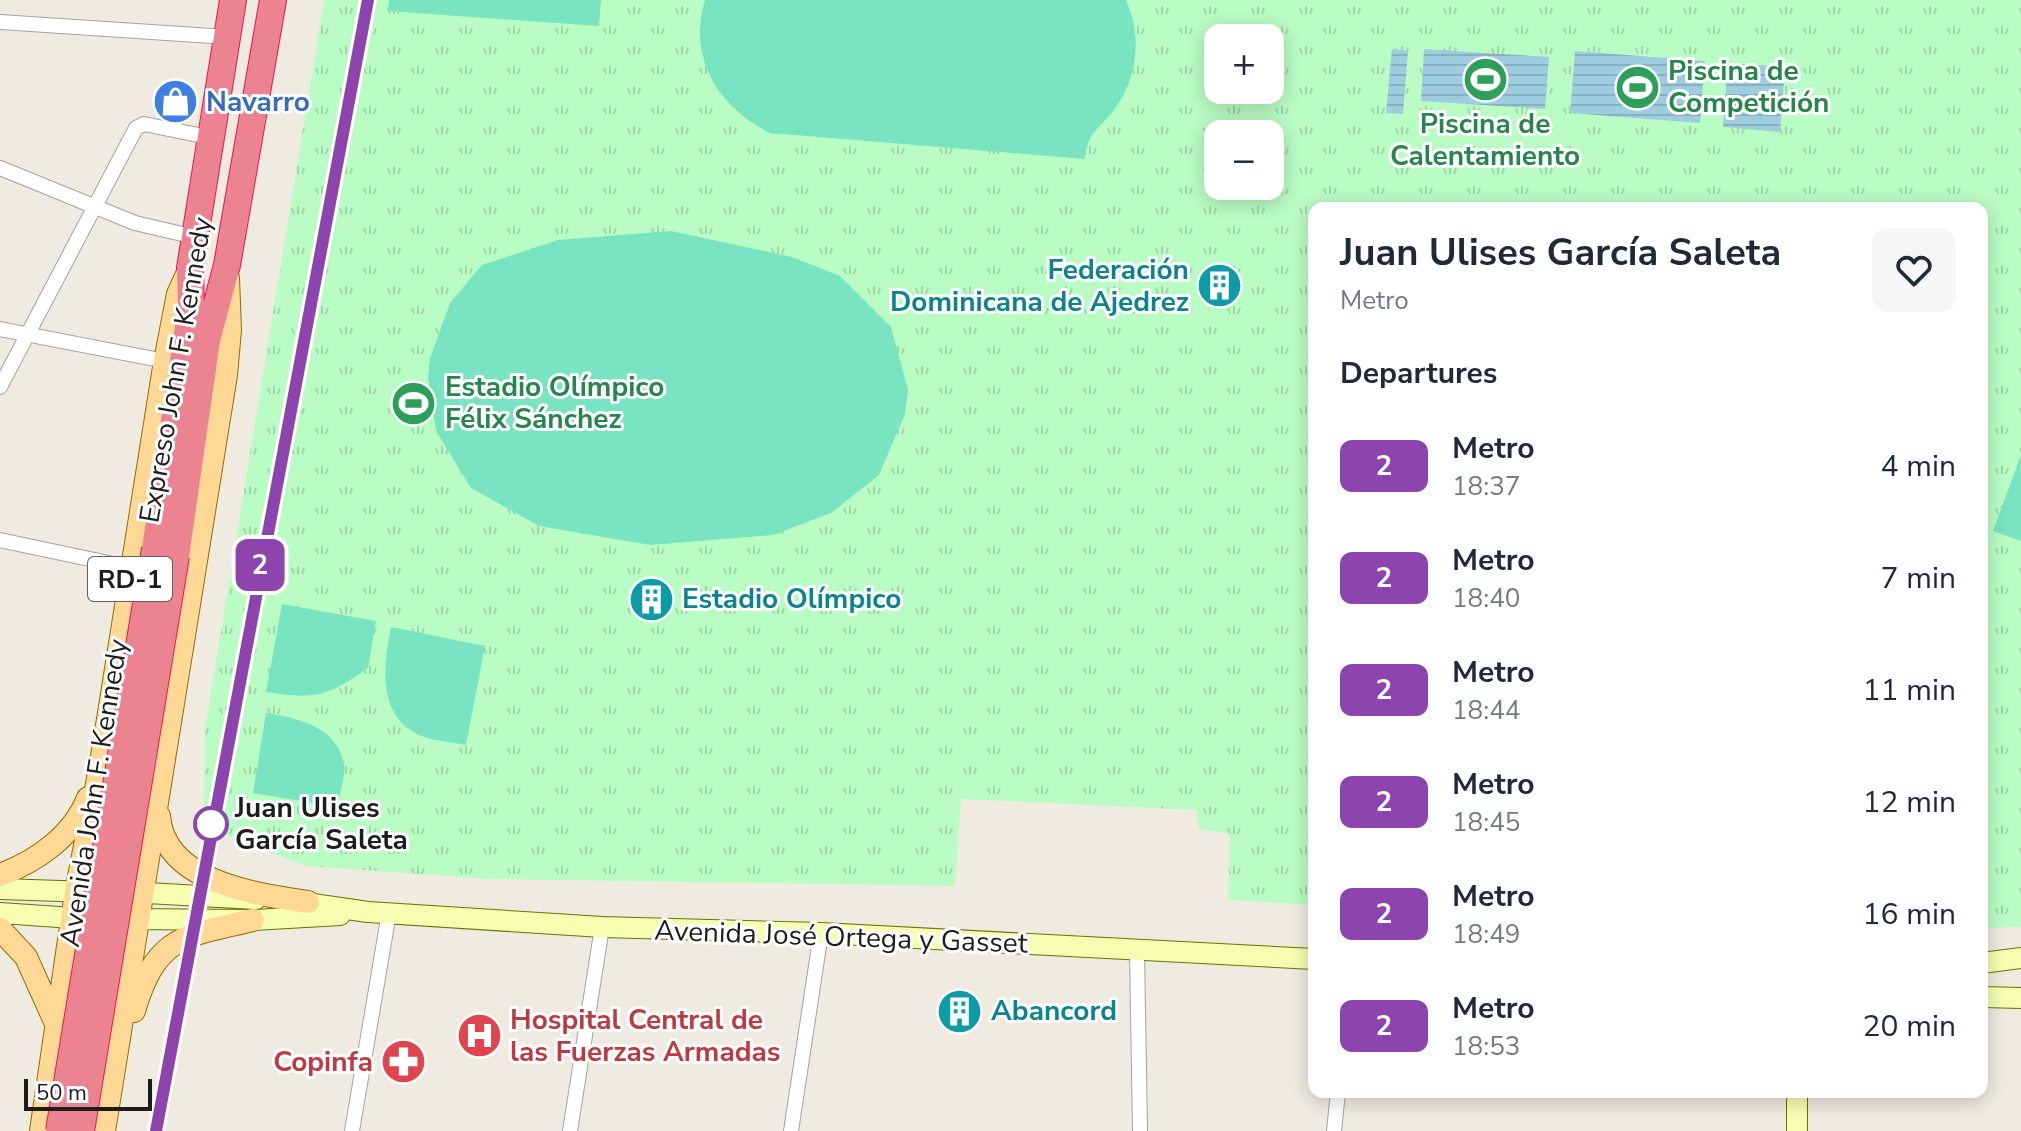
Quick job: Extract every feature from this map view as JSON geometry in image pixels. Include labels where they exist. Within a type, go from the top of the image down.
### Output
[{"type":"highway","name":"Expreso John F. Kennedy","points":[[81,1131],[165,552],[191,307],[190,268],[233,0]]},
{"type":"highway","name":"Expreso John F. Kennedy","points":[[59,1131],[165,552],[207,340],[227,265],[273,0]]},
{"type":"main road","name":"RD-1","points":[[104,1131],[226,375],[230,330],[227,265]]},
{"type":"main road","name":"Avenida John F. Kennedy","points":[[41,1131],[76,892],[101,763],[165,361],[178,294],[190,268]]},
{"type":"main road","points":[[110,706],[118,729],[103,826],[108,839],[124,847],[135,844],[142,837],[157,737],[172,712]]},
{"type":"main road","points":[[0,875],[47,850],[71,826],[82,812],[101,763]]},
{"type":"main road","points":[[157,798],[160,830],[168,849],[186,866],[250,891],[308,902]]},
{"type":"main road","name":"Avenida José Ortega y Gasset","points":[[0,889],[143,892],[308,902],[378,912],[602,927],[821,933],[1308,959]]},
{"type":"main road","name":"Avenida José Ortega y Gasset","points":[[0,913],[72,919],[253,920],[378,912]]},
{"type":"main road","points":[[114,1073],[149,972],[163,953],[200,930],[253,920]]},
{"type":"main road","points":[[0,929],[26,957],[58,1028]]},
{"type":"main road","points":[[1988,962],[2021,958]]},
{"type":"main road","points":[[47,1099],[56,1091],[59,1080],[78,975],[86,967],[98,967],[109,970],[115,985],[101,1085],[108,1107]]},
{"type":"main road","points":[[1990,997],[2021,991]]},
{"type":"main road","points":[[1990,997],[2021,998]]},
{"type":"main road","points":[[1797,1098],[1797,1131]]},
{"type":"street","points":[[0,22],[227,37]]},
{"type":"street","points":[[0,387],[136,128],[144,124],[213,138]]},
{"type":"street","points":[[0,168],[135,223],[195,237]]},
{"type":"street","points":[[0,329],[165,361]]},
{"type":"street","points":[[0,540],[132,568]]},
{"type":"street","points":[[352,1131],[378,912]]},
{"type":"street","points":[[570,1131],[602,927]]},
{"type":"street","points":[[791,1131],[821,933]]},
{"type":"street","points":[[1137,951],[1140,1131]]},
{"type":"street","points":[[1334,1131],[1337,1098]]},
{"type":"green space","points":[[324,0],[2021,0],[2021,927],[1988,928],[1988,202],[1308,202],[1308,905],[1228,900],[1230,834],[1199,829],[1197,810],[961,799],[955,886],[489,879],[306,866],[223,834],[204,811],[205,729]]},
{"type":"green space","points":[[389,0],[601,0],[599,26],[388,11]]},
{"type":"green space","points":[[705,0],[1126,0],[1136,41],[1133,69],[1123,95],[1092,135],[1085,159],[770,133],[736,110],[712,79],[700,42]]},
{"type":"green space","points":[[671,231],[792,257],[840,276],[891,327],[908,390],[905,414],[879,475],[831,513],[773,535],[650,545],[539,526],[471,488],[436,431],[428,378],[430,358],[450,303],[482,265],[558,240]]},
{"type":"green space","points":[[2021,455],[2021,541],[1993,531]]},
{"type":"green space","points":[[282,604],[376,621],[368,668],[321,694],[297,696],[266,692]]},
{"type":"green space","points":[[391,627],[485,646],[466,745],[417,734],[404,725],[395,713],[389,700],[385,671]]},
{"type":"green space","points":[[266,713],[314,726],[333,741],[344,764],[337,807],[253,793]]},
{"type":"water","points":[[1392,49],[1408,51],[1403,114],[1386,113]]},
{"type":"water","name":"Piscina de Calentamiento","points":[[1424,49],[1549,57],[1545,109],[1421,101]]},
{"type":"water","name":"Piscina de Competición","points":[[1575,51],[1705,61],[1700,123],[1570,113]]},
{"type":"water","points":[[1728,63],[1785,67],[1780,132],[1723,127]]},
{"type":"metro line","name":"2","points":[[156,1131],[211,824],[368,0]]},
{"type":"place","name":"Piscina de Calentamiento","points":[[1485,79]]},
{"type":"place","name":"Piscina de Competición","points":[[1637,87]]},
{"type":"place","name":"Navarro","points":[[175,102]]},
{"type":"place","name":"Federación Dominicana de Ajedrez","points":[[1220,286]]},
{"type":"place","name":"Estadio Olímpico Félix Sánchez","points":[[414,403]]},
{"type":"place","name":"Estadio Olímpico","points":[[651,599]]},
{"type":"place","name":"Juan Ulises García Saleta","points":[[211,824]]},
{"type":"place","name":"Abancord","points":[[960,1011]]},
{"type":"place","name":"Hospital Central de las Fuerzas Armadas","points":[[479,1036]]},
{"type":"place","name":"Copinfa","points":[[404,1062]]}]
